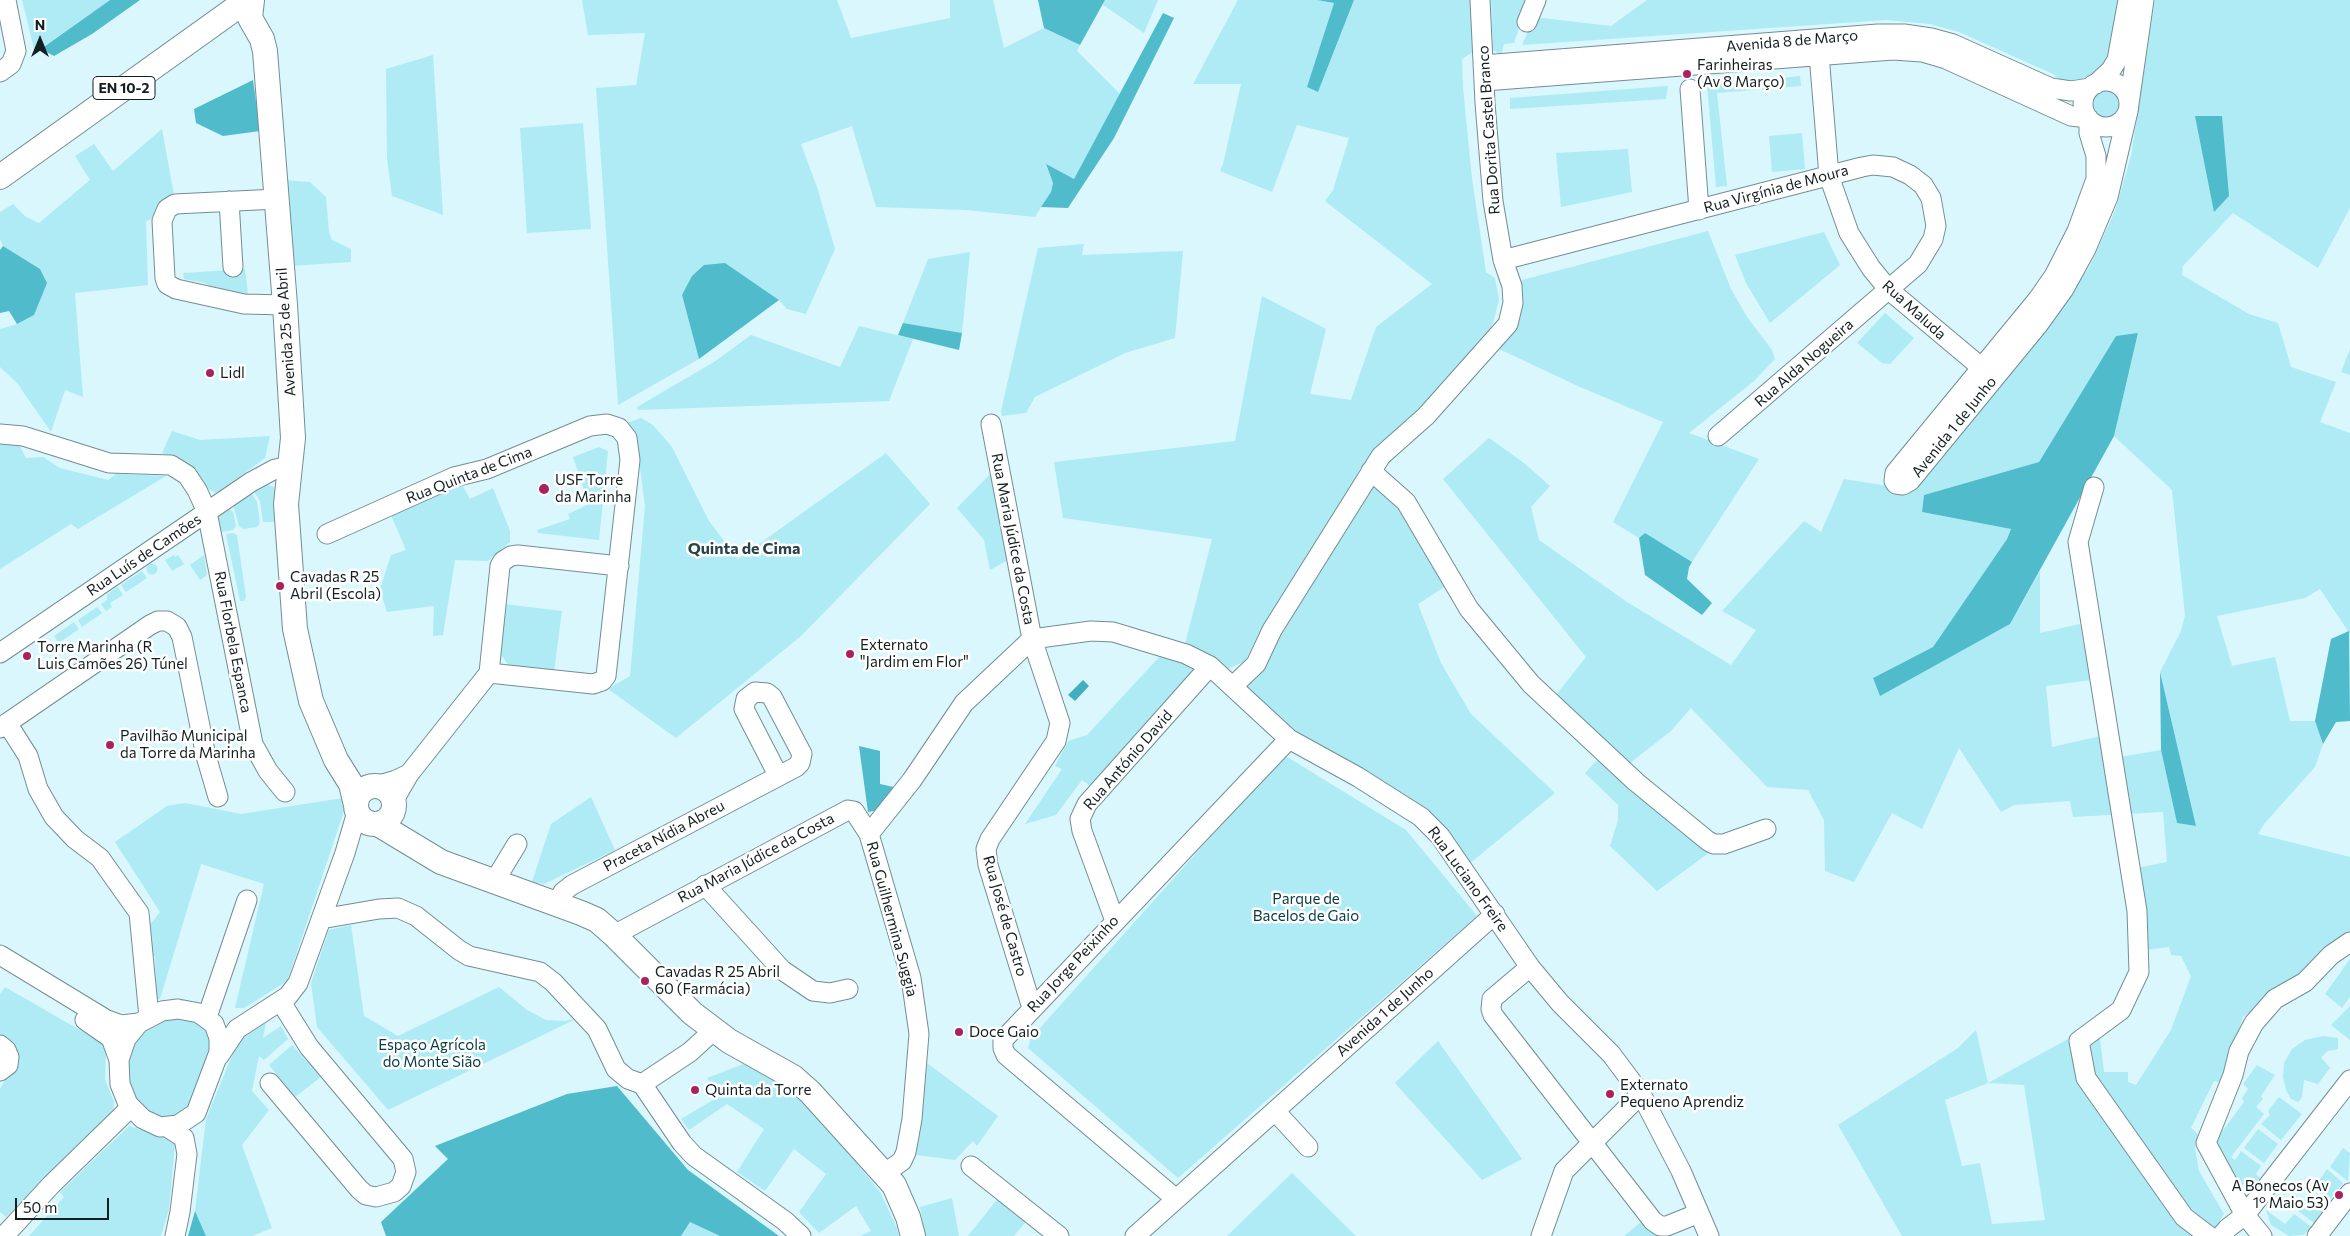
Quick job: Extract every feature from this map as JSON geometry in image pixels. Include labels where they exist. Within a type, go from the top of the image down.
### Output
[{"type":"main road","name":"EN 10-2","points":[[0,177],[247,0]]},
{"type":"main road","name":"Avenida 25 de Abril","points":[[252,0],[250,18],[264,45],[285,305],[293,438],[286,504],[295,629],[302,668],[320,725],[336,760],[351,784],[366,816],[441,862],[597,920],[673,996],[714,1030],[793,1077],[810,1092],[885,1173],[901,1199],[913,1236]]},
{"type":"main road","name":"Avenida 25 de Abril","points":[[291,466],[297,503],[306,622],[313,666],[336,733],[361,777],[384,794],[408,827],[431,845],[485,879]]},
{"type":"main road","points":[[362,791],[384,794],[390,818],[366,816],[362,791]]},
{"type":"street","points":[[0,72],[11,64],[16,51],[6,0]]},
{"type":"street","name":"Rua Dorita Castel Branco","points":[[1233,686],[1256,664],[1272,630],[1381,456],[1426,416],[1508,324],[1513,303],[1512,286],[1503,260],[1493,201],[1480,0]]},
{"type":"street","points":[[1527,22],[1536,0]]},
{"type":"street","points":[[2093,86],[2109,82],[2116,83],[2126,92],[2129,107],[2122,121],[2111,127],[2098,126],[2088,119],[2085,112],[2084,99],[2093,86],[2111,70],[2118,60],[2128,0]]},
{"type":"street","name":"Avenida 1 de Junho","points":[[2088,119],[2089,133],[2096,156],[2096,179],[2077,231],[2054,276],[2038,299],[1895,473],[1894,480],[1896,484],[1903,485],[1910,480],[2038,325],[2064,289],[2086,249],[2108,197],[2129,107],[2144,0]]},
{"type":"street","name":"Avenida 8 de Março","points":[[1484,73],[1818,46],[1878,34],[1904,34],[1953,44],[2051,88],[2071,91],[2093,86]]},
{"type":"street","name":"Avenida 8 de Março","points":[[1818,46],[1922,52],[1960,64],[2071,116],[2088,119]]},
{"type":"street","name":"Rua Maluda","points":[[1818,46],[1830,176],[1848,233],[1871,268],[1889,290],[1982,368]]},
{"type":"street","points":[[1690,89],[1699,210]]},
{"type":"street","name":"Rua Virgínia de Moura","points":[[1503,260],[1873,165],[1893,167],[1910,175],[1923,185],[1931,198],[1936,226],[1933,240],[1918,264],[1889,290]]},
{"type":"street","points":[[277,199],[175,204],[167,209],[162,220],[167,284],[176,289],[244,304],[285,305]]},
{"type":"street","points":[[229,201],[234,267]]},
{"type":"street","name":"Rua Alda Nogueira","points":[[1718,436],[1889,290]]},
{"type":"street","name":"Rua Quinta de Cima","points":[[327,534],[454,477],[487,469],[590,426],[607,424],[619,428],[627,438],[630,453],[619,566]]},
{"type":"street","name":"Rua Maria Júdice da Costa","points":[[614,935],[848,810],[854,811],[869,834],[912,780],[964,703],[1032,639],[991,424]]},
{"type":"street","name":"Rua Florbela Espanca","points":[[0,434],[23,436],[109,463],[165,464],[177,467],[187,475],[197,490],[207,512],[253,744],[268,771],[285,792]]},
{"type":"street","name":"Rua Luís de Camões","points":[[0,653],[264,474],[291,466]]},
{"type":"street","points":[[1371,470],[1406,502],[1462,600],[1525,677],[1636,782],[1714,844],[1724,844],[1766,829]]},
{"type":"street","points":[[2094,486],[2078,542],[2137,911],[2139,972],[2121,1010],[2079,1041],[2086,1078],[2184,1217],[2209,1236]]},
{"type":"street","points":[[384,794],[409,774],[489,673],[500,566],[506,558],[518,555],[619,566],[608,671],[602,681],[593,684],[489,673]]},
{"type":"street","points":[[119,1060],[126,1038],[144,1020],[139,913],[100,858],[74,839],[54,817],[38,789],[28,756],[3,725],[150,625],[158,621],[167,621],[176,627],[182,637],[206,756],[218,797]]},
{"type":"street","name":"Rua Luciano Freire","points":[[1032,639],[1091,631],[1113,632],[1173,649],[1210,666],[1289,739],[1358,777],[1421,817],[1440,836],[1530,967],[1560,1003],[1611,1054],[1641,1094],[1681,1171],[1709,1236]]},
{"type":"street","name":"Rua José de Castro","points":[[1032,639],[1060,723],[1060,732],[1056,741],[990,839],[986,850],[988,865],[1032,1008]]},
{"type":"street","name":"Rua António David","points":[[1115,921],[1082,831],[1080,819],[1087,804],[1210,666]]},
{"type":"street","name":"Rua Jorge Peixinho","points":[[1176,1199],[1006,1055],[1003,1048],[1003,1040],[1289,739]]},
{"type":"street","name":"Praceta Nídia Abreu","points":[[556,904],[563,892],[572,885],[778,775]]},
{"type":"street","points":[[175,1236],[188,1154],[200,1106],[218,1058],[231,1036],[246,1022],[281,1002],[294,990],[345,853],[366,816]]},
{"type":"street","name":"Rua Guilhermina Suggia","points":[[869,834],[911,978],[920,1041],[912,1119],[906,1152],[902,1161],[885,1173]]},
{"type":"street","points":[[485,879],[517,844]]},
{"type":"street","points":[[705,885],[782,970],[813,991],[830,993],[848,989]]},
{"type":"street","points":[[218,1058],[219,1038],[208,1019],[247,900]]},
{"type":"street","points":[[321,919],[379,909],[398,908],[416,916],[469,956],[540,972],[553,982],[597,1029],[616,1069],[628,1079],[642,1084],[682,1143],[694,1156],[785,1221],[801,1236]]},
{"type":"street","name":"Avenida 1 de Junho","points":[[1135,1236],[1495,914]]},
{"type":"street","points":[[2254,1226],[2206,1143],[2233,1075],[2239,1051],[2254,1023],[2275,999],[2306,982],[2331,954],[2350,942]]},
{"type":"street","points":[[0,955],[106,1034],[114,1043],[119,1060],[120,1084],[131,1107],[148,1122],[167,1127],[184,1138],[188,1154]]},
{"type":"street","points":[[1530,967],[1492,999],[1490,1009],[1504,1030],[1644,1210],[1660,1226],[1678,1224],[1699,1214]]},
{"type":"street","points":[[0,969],[115,1023],[127,1026],[162,1011],[178,1009],[191,1010],[208,1019],[232,1023],[246,1022]]},
{"type":"street","points":[[270,1083],[366,1195],[376,1198],[394,1192],[401,1186],[406,1172],[403,1159],[309,1047],[281,1002]]},
{"type":"street","points":[[642,1084],[690,1052],[714,1030]]},
{"type":"street","points":[[0,1045],[6,1050],[9,1058],[8,1065],[0,1071]]},
{"type":"street","points":[[2254,1226],[2350,1080]]},
{"type":"street","points":[[1541,1236],[1564,1171],[1641,1094]]},
{"type":"street","points":[[167,1127],[178,1126],[186,1121],[200,1106]]},
{"type":"street","points":[[4,1236],[51,1185],[131,1107]]},
{"type":"street","points":[[1275,1110],[1308,1147]]},
{"type":"street","points":[[971,1166],[1058,1236]]},
{"type":"street","points":[[2317,1236],[2347,1202]]},
{"type":"street","points":[[2221,1236],[2228,1228],[2254,1226],[2273,1236]]},
{"type":"green space","points":[[22,0],[110,0],[35,53]]},
{"type":"green space","points":[[582,0],[837,0],[851,38],[950,18],[950,0],[993,0],[1004,48],[1044,28],[1080,45],[1077,51],[1120,94],[1074,179],[1046,165],[1053,183],[1051,192],[1035,217],[966,210],[876,207],[852,126],[801,144],[817,187],[835,249],[806,314],[787,309],[779,300],[725,263],[682,295],[699,359],[618,405],[596,88],[636,85],[645,33],[588,35]]},
{"type":"green space","points":[[1105,0],[1158,0],[1144,33],[1103,5]]},
{"type":"green space","points":[[1238,0],[1317,0],[1334,3],[1308,87],[1318,92],[1354,0],[1471,0],[1473,52],[1462,59],[1463,88],[1472,179],[1486,272],[1495,278],[1499,300],[1493,323],[1484,342],[1432,401],[1360,469],[1335,517],[1270,623],[1262,627],[1245,661],[1228,669],[1185,644],[1212,539],[1063,518],[1054,462],[1235,441],[1262,296],[1326,329],[1310,394],[1351,400],[1376,327],[1432,284],[1325,201],[1333,190],[1349,138],[1297,125],[1272,192],[1220,171],[1241,84],[1193,84]]},
{"type":"green space","points":[[1491,0],[1528,0],[1514,43],[1504,44],[1501,55],[1493,50]]},
{"type":"green space","points":[[1647,0],[2118,0],[2115,25],[2105,62],[2094,73],[2078,81],[2059,79],[2053,74],[1959,32],[1930,24],[1886,20],[1522,45],[1534,17],[1611,26]]},
{"type":"green space","points":[[2155,0],[2350,0],[2350,208],[2318,268],[2233,213],[2183,266],[2182,275],[2249,314],[2278,323],[2291,367],[2336,382],[2320,422],[2350,433],[2350,634],[2320,589],[2305,598],[2217,616],[2232,666],[2275,657],[2290,721],[2315,721],[2323,744],[2315,767],[2264,824],[2258,834],[2350,857],[2350,943],[2243,1017],[2223,1083],[2214,1081],[2191,1128],[2199,1135],[2195,1148],[2199,1171],[2224,1214],[2214,1230],[2202,1236],[1902,1236],[1838,1125],[1958,1048],[1976,1030],[1988,1083],[2077,1034],[2100,1039],[2104,1072],[2128,1072],[2128,1082],[2136,1085],[2171,1030],[2191,976],[2181,956],[2171,955],[2169,947],[2147,950],[2137,868],[2167,862],[2163,812],[2073,817],[2070,801],[2014,805],[2001,812],[1959,748],[1922,829],[1892,813],[1854,882],[1825,871],[1824,820],[1808,790],[1767,787],[1691,708],[1671,731],[1630,763],[1556,695],[1586,657],[1443,479],[1489,438],[1524,463],[1550,486],[1531,507],[1539,540],[1627,602],[1731,665],[1756,630],[1722,611],[1804,521],[1821,532],[1844,479],[1913,490],[2010,375],[2090,266],[2115,211],[2131,156]],"holes":[[[2138,334],[2114,436],[2172,490],[2185,615],[2181,631],[2160,672],[2196,826],[2177,823],[2161,750],[2120,757],[2101,736],[2052,747],[2046,686],[2091,680],[2080,624],[2040,633],[2040,571],[2010,624],[1880,695],[1873,678],[1933,647],[2007,539],[2011,529],[1922,512],[1924,495],[2039,462],[2116,336]],[[1988,1083],[2024,1085],[2045,1220],[1992,1224],[1980,1163],[1962,1166],[1945,1100]]]},
{"type":"green space","points":[[433,55],[443,215],[392,196],[387,158],[386,69]]},
{"type":"green space","points":[[1800,76],[1801,86],[1717,93],[1727,186],[1716,187],[1707,85]]},
{"type":"green space","points":[[1668,86],[1666,99],[1510,109],[1510,98]]},
{"type":"green space","points":[[2106,89],[2112,90],[2117,94],[2121,99],[2121,111],[2117,116],[2112,120],[2106,121],[2100,120],[2095,116],[2091,111],[2090,105],[2091,99],[2095,94],[2100,90]]},
{"type":"green space","points":[[583,123],[591,229],[527,233],[520,128]]},
{"type":"green space","points":[[162,129],[174,195],[158,207],[151,219],[146,221],[148,285],[75,293],[83,397],[65,390],[51,432],[17,383],[0,367],[0,329],[17,324],[34,315],[40,269],[3,246],[0,239],[0,212],[13,204],[26,217],[39,223],[90,180],[75,156],[94,144],[113,171]]},
{"type":"green space","points":[[1802,133],[1805,169],[1772,172],[1769,136]]},
{"type":"green space","points":[[1628,149],[1632,192],[1561,207],[1556,153]]},
{"type":"green space","points":[[282,180],[310,182],[326,197],[329,232],[332,240],[351,249],[351,262],[289,266]]},
{"type":"green space","points":[[1708,231],[1731,289],[1747,317],[1772,350],[1775,359],[1754,381],[1689,433],[1759,459],[1692,562],[1645,533],[1639,538],[1613,522],[1663,422],[1580,387],[1499,349],[1518,325],[1522,280]]},
{"type":"green space","points":[[1824,232],[1840,265],[1770,323],[1746,283],[1735,255]]},
{"type":"green space","points":[[1084,244],[1082,255],[1183,251],[1175,338],[1125,353],[1035,397],[1026,413],[1002,416],[1001,411],[1038,248]]},
{"type":"green space","points":[[970,252],[962,333],[903,323],[928,259]]},
{"type":"green space","points":[[245,269],[248,294],[228,295],[204,283],[184,279],[183,273]]},
{"type":"green space","points":[[1885,313],[1914,338],[1890,364],[1882,363],[1857,343]]},
{"type":"green space","points":[[859,326],[913,339],[889,401],[638,410],[637,407],[714,362],[751,335],[840,367]]},
{"type":"green space","points":[[2350,349],[2350,375],[2341,372]]},
{"type":"green space","points":[[641,418],[653,425],[672,447],[709,521],[738,559],[886,453],[930,504],[801,636],[676,738],[608,689],[630,676],[645,506],[636,438],[627,423]]},
{"type":"green space","points":[[172,431],[200,440],[270,436],[265,458],[219,492],[214,492],[208,489],[191,468],[179,459],[162,453]]},
{"type":"green space","points":[[0,442],[18,442],[26,458],[43,457],[60,468],[108,480],[116,474],[166,476],[78,529],[71,524],[0,569]]},
{"type":"green space","points":[[599,447],[608,451],[599,540],[538,533],[537,530],[570,519],[568,514],[589,504],[573,457]]},
{"type":"green space","points":[[993,471],[1010,559],[990,570],[984,540],[957,508]]},
{"type":"green space","points":[[1371,479],[1401,506],[1449,584],[1418,604],[1441,663],[1471,714],[1555,793],[1468,865],[1455,845],[1408,796],[1291,730],[1245,689],[1245,682]]},
{"type":"green space","points":[[460,481],[470,499],[493,488],[510,531],[510,542],[488,561],[455,560],[443,635],[433,636],[434,606],[387,612],[380,589],[391,555],[406,550],[390,513]]},
{"type":"green space","points":[[266,484],[276,488],[279,520],[277,522],[263,522],[260,501],[255,493],[256,490]]},
{"type":"green space","points":[[249,494],[253,495],[257,502],[260,523],[257,527],[243,529],[239,526],[234,508],[235,503]]},
{"type":"green space","points":[[228,508],[233,512],[236,526],[233,530],[222,532],[218,529],[217,522],[220,514]]},
{"type":"green space","points":[[233,533],[237,535],[246,597],[244,601],[240,601],[226,534]]},
{"type":"green space","points":[[174,555],[175,557],[178,555],[184,564],[172,571],[165,560]]},
{"type":"green space","points":[[204,555],[207,575],[200,580],[190,565]]},
{"type":"green space","points":[[152,563],[158,569],[152,575],[146,569]]},
{"type":"green space","points":[[142,571],[147,578],[126,592],[121,585]]},
{"type":"green space","points":[[118,587],[123,595],[110,603],[112,607],[106,611],[101,604],[107,600],[107,594]]},
{"type":"green space","points":[[505,604],[562,611],[554,672],[509,666],[500,653]]},
{"type":"green space","points":[[97,607],[102,613],[82,627],[78,620]]},
{"type":"green space","points":[[74,622],[79,629],[59,643],[54,636]]},
{"type":"green space","points":[[1161,655],[1179,661],[1193,670],[1092,787],[1082,780],[1056,815],[1025,824],[1062,769],[1055,766],[1068,741],[1087,735]]},
{"type":"green space","name":"Parque de Bacelos de Gaio","points":[[1284,755],[1406,830],[1477,916],[1178,1178],[1028,1048],[1031,1038]]},
{"type":"green space","points":[[1599,758],[1714,849],[1657,891],[1610,846],[1618,820],[1618,805],[1585,773]]},
{"type":"green space","points":[[591,797],[615,850],[544,884],[532,882],[551,824]]},
{"type":"green space","points":[[343,798],[346,805],[288,979],[244,1008],[235,1008],[264,884],[201,864],[160,999],[156,1000],[155,956],[150,956],[149,926],[160,912],[115,842],[167,806],[185,803],[241,814]]},
{"type":"green space","name":"Espaço Agrícola do Monte Sião","points":[[351,925],[364,1016],[398,1036],[499,987],[527,1010],[546,1020],[565,1021],[578,1018],[388,1110],[317,1027],[311,983],[329,930]]},
{"type":"green space","points":[[2350,959],[2350,997],[2342,1008],[2325,994]]},
{"type":"green space","points":[[5,987],[104,1044],[106,1051],[105,1079],[114,1102],[113,1111],[6,1217],[0,1212],[0,1089],[14,1063],[0,1040],[0,994]]},
{"type":"green space","points":[[2350,1006],[2350,1040],[2331,1025]]},
{"type":"green space","points":[[192,1017],[211,1033],[214,1049],[194,1102],[176,1121],[152,1116],[130,1094],[125,1067],[138,1033],[165,1018]]},
{"type":"green space","points":[[266,1023],[263,1038],[281,1026],[288,1039],[264,1060],[259,1056],[252,1091],[269,1110],[242,1145],[272,1228],[252,1236],[206,1236],[195,1211],[206,1119],[238,1041]]},
{"type":"green space","points":[[2323,1036],[2338,1038],[2338,1049],[2328,1051],[2321,1057],[2330,1068],[2318,1084],[2304,1080],[2302,1097],[2298,1102],[2291,1099],[2286,1090],[2283,1077],[2284,1063],[2292,1049],[2305,1040]]},
{"type":"green space","points":[[1438,1041],[1522,1159],[1482,1180],[1395,1083]]},
{"type":"green space","points":[[292,1045],[321,1077],[295,1097],[269,1065]]},
{"type":"green space","points":[[746,1063],[785,1082],[843,1146],[880,1192],[899,1236],[860,1236],[871,1231],[856,1206],[819,1233],[799,1212],[826,1174],[794,1149],[765,1191],[737,1172],[764,1129],[727,1104],[689,1130],[681,1119],[718,1097],[707,1078]]},
{"type":"green space","points":[[927,1063],[998,1116],[977,1146],[973,1141],[955,1160],[916,1155]]},
{"type":"green space","points":[[2257,1065],[2275,1075],[2261,1096],[2263,1099],[2256,1107],[2264,1114],[2231,1157],[2235,1160],[2241,1151],[2261,1166],[2256,1174],[2261,1179],[2259,1185],[2251,1188],[2239,1184],[2215,1150],[2213,1144],[2244,1102],[2242,1098],[2248,1089],[2243,1084]]},
{"type":"green space","points":[[2279,1097],[2302,1114],[2281,1140],[2261,1124],[2270,1115],[2268,1111]]},
{"type":"green space","points":[[129,1126],[171,1139],[175,1143],[169,1209],[161,1236],[29,1236],[64,1197],[60,1192]]},
{"type":"green space","points":[[2258,1129],[2278,1144],[2264,1163],[2244,1148]]},
{"type":"green space","points":[[2343,1148],[2350,1153],[2348,1181],[2330,1167]]},
{"type":"green space","points":[[2327,1169],[2343,1183],[2330,1199],[2314,1188]]},
{"type":"green space","points":[[1292,1173],[1356,1236],[1227,1236]]},
{"type":"green space","points":[[2310,1192],[2329,1206],[2315,1224],[2297,1210]]},
{"type":"green space","points":[[999,1197],[1029,1218],[1014,1236],[968,1236]]},
{"type":"green space","points":[[952,1198],[959,1236],[925,1236],[920,1207]]},
{"type":"green space","points":[[2266,1210],[2285,1224],[2294,1214],[2313,1228],[2303,1235],[2289,1236],[2271,1225]]},
{"type":"green space","points":[[1646,1218],[1663,1236],[1624,1236]]},
{"type":"green space","points":[[690,1222],[720,1236],[681,1236]]},
{"type":"shaded area","points":[[110,0],[140,0],[92,34],[54,56],[41,49]]},
{"type":"shaded area","points":[[1038,0],[1105,0],[1080,45],[1044,28]]},
{"type":"shaded area","points":[[1317,0],[1354,0],[1318,92],[1307,87],[1334,3]]},
{"type":"shaded area","points":[[1163,13],[1174,18],[1114,138],[1068,208],[1041,207],[1051,192],[1053,183],[1046,164],[1074,179]]},
{"type":"shaded area","points":[[253,80],[260,131],[223,136],[196,123],[194,109]]},
{"type":"shaded area","points":[[2195,116],[2222,116],[2229,196],[2214,212]]},
{"type":"shaded area","points":[[3,246],[40,269],[47,283],[34,315],[17,324],[9,311],[0,313],[0,250]]},
{"type":"shaded area","points":[[725,263],[779,300],[699,359],[682,295],[692,276],[704,265]]},
{"type":"shaded area","points":[[903,323],[962,333],[959,350],[898,335]]},
{"type":"shaded area","points":[[2138,333],[2114,436],[2010,624],[1880,696],[1873,678],[1933,647],[2007,539],[2011,529],[1922,512],[1924,495],[2039,462],[2116,336]]},
{"type":"shaded area","points":[[1645,533],[1692,562],[1687,579],[1712,603],[1702,615],[1645,575],[1639,538]]},
{"type":"shaded area","points":[[2349,631],[2350,721],[2336,722],[2323,744],[2315,721],[2331,639]]},
{"type":"shaded area","points":[[2160,672],[2196,826],[2177,823],[2161,750]]},
{"type":"shaded area","points":[[1083,680],[1089,686],[1075,701],[1068,695]]},
{"type":"shaded area","points":[[859,746],[880,751],[880,784],[898,788],[885,809],[868,812]]},
{"type":"shaded area","points":[[617,1086],[688,1170],[779,1236],[720,1236],[690,1222],[681,1236],[386,1236],[381,1222],[448,1159],[435,1146],[567,1094]]},
{"type":"shaded area","points":[[195,1211],[206,1236],[188,1236]]},
{"type":"place","name":"Farinheiras (Av 8 Março)","points":[[1687,74]]},
{"type":"place","name":"Lidl","points":[[210,373]]},
{"type":"place","name":"USF Torre da Marinha","points":[[544,489]]},
{"type":"place","name":"Cavadas R 25 Abril (Escola)","points":[[280,586]]},
{"type":"place","name":"Externato \"Jardim em Flor\"","points":[[850,654]]},
{"type":"place","name":"Torre Marinha (R Luis Camões 26) Túnel","points":[[27,656]]},
{"type":"place","name":"Pavilhão Municipal da Torre da Marinha","points":[[110,745]]},
{"type":"place","name":"Cavadas R 25 Abril 60 (Farmácia)","points":[[645,981]]},
{"type":"place","name":"Doce Gaio","points":[[959,1032]]},
{"type":"place","name":"Quinta da Torre","points":[[695,1090]]},
{"type":"place","name":"Externato Pequeno Aprendiz","points":[[1610,1094]]},
{"type":"place","name":"A Bonecos (Av 1º Maio 53)","points":[[2339,1195]]},
{"type":"district","name":"Quinta de Cima","points":[[744,549]]}]
